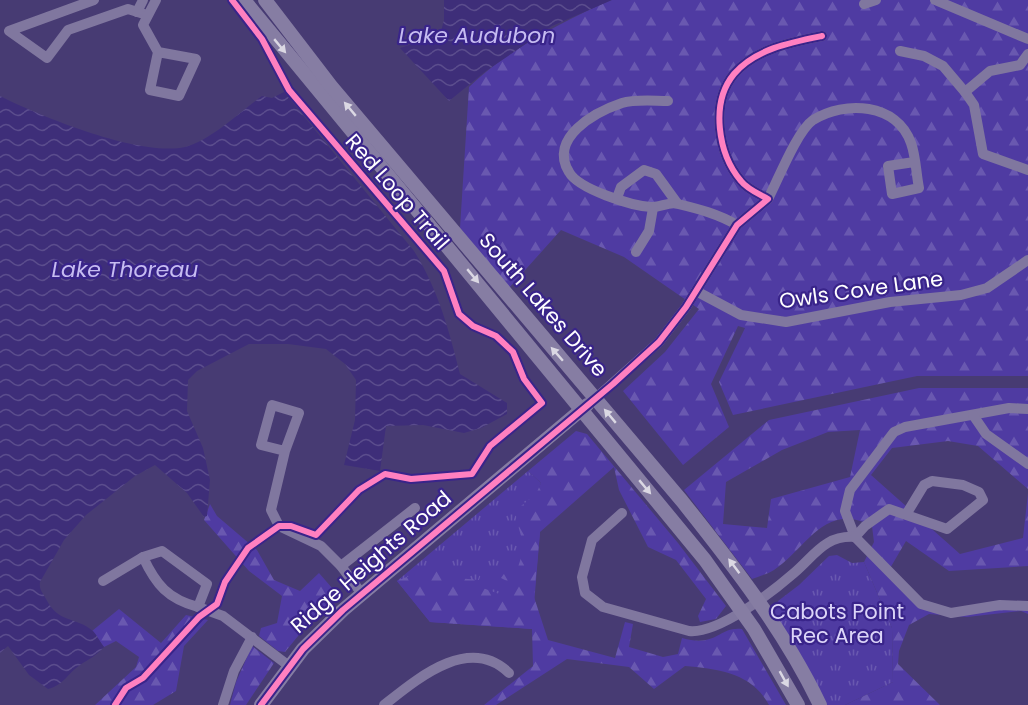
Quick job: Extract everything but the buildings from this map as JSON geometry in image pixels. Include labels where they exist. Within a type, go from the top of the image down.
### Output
[{"type":"main road","name":"South Lakes Drive","points":[[244,0],[705,560],[742,610],[798,705]]},
{"type":"main road","name":"South Lakes Drive","points":[[265,0],[331,86],[682,501],[758,600],[783,638],[820,705]]},
{"type":"main road","name":"Ridge Heights Road","points":[[261,705],[289,666],[321,631],[596,398]]},
{"type":"street","points":[[94,0],[9,31],[46,58],[68,30],[128,9],[142,14]]},
{"type":"street","points":[[143,0],[143,25],[158,52],[150,90],[179,96],[196,59],[158,52]]},
{"type":"street","points":[[142,14],[156,0]]},
{"type":"street","points":[[864,4],[876,0]]},
{"type":"street","points":[[935,0],[1028,39]]},
{"type":"street","points":[[822,36],[789,43],[757,56],[734,74],[723,94],[719,118],[722,142],[730,165],[742,183],[768,200],[792,149],[812,120],[853,105],[874,109],[897,121],[910,141],[914,162]]},
{"type":"street","points":[[900,51],[924,56],[943,66],[965,92],[974,105],[983,154],[1028,170]]},
{"type":"street","points":[[965,92],[990,71],[1020,65],[1028,54]]},
{"type":"street","points":[[668,101],[623,102],[578,126],[568,137],[565,160],[573,178],[594,191],[617,198],[653,208],[677,203],[718,214],[737,225]]},
{"type":"street","points":[[617,198],[625,182],[644,170],[656,174],[677,203]]},
{"type":"street","name":"Ridge Heights Road","points":[[596,398],[659,342],[696,291],[737,225],[768,200]]},
{"type":"street","points":[[636,252],[649,231],[653,208]]},
{"type":"street","name":"Owls Cove Lane","points":[[696,291],[741,315],[769,322],[786,322],[890,302],[961,296],[987,288],[1028,260]]},
{"type":"street","points":[[285,451],[261,445],[272,405],[299,413],[285,451],[272,510],[279,526],[321,546],[341,566],[362,594]]},
{"type":"street","points":[[1028,409],[1009,408],[904,427],[886,440],[850,490],[845,511],[855,537],[921,603],[951,613],[1000,605],[1028,606]]},
{"type":"street","points":[[973,415],[986,434],[1028,464]]},
{"type":"street","points":[[622,513],[592,540],[582,577],[585,592],[590,599],[603,607],[699,632],[721,625],[795,572],[826,542],[836,538],[855,537],[865,526],[889,508],[947,529],[983,500],[979,492],[963,484],[932,481],[924,485],[907,513]]},
{"type":"street","points":[[341,566],[415,508]]},
{"type":"street","points":[[103,580],[143,557],[162,551],[207,585],[198,607]]},
{"type":"street","points":[[143,557],[153,579],[177,602],[223,616],[289,666]]},
{"type":"street","points":[[224,705],[234,671],[252,637]]},
{"type":"street","points":[[384,705],[433,669],[457,661],[486,658],[509,673]]},
{"type":"green space","points":[[611,0],[1028,0],[1028,376],[917,376],[733,415],[719,382],[745,328],[738,326],[711,384],[729,427],[683,465],[623,391],[665,352],[699,309],[624,257],[561,230],[509,288],[460,228],[469,87],[518,48]]},
{"type":"green space","points":[[919,388],[1028,388],[1028,489],[978,446],[948,441],[892,448],[871,475],[960,554],[1023,538],[1028,493],[1028,566],[949,571],[906,541],[889,570],[921,603],[951,613],[1028,606],[1028,614],[1021,611],[967,617],[929,614],[909,625],[899,651],[898,664],[940,705],[845,705],[893,682],[892,628],[864,562],[874,542],[872,526],[856,520],[842,519],[829,523],[818,530],[774,570],[752,579],[684,490],[769,420]],"holes":[[[860,430],[850,477],[771,499],[767,528],[723,524],[726,482],[782,450],[828,432]]]},
{"type":"green space","points":[[576,431],[587,434],[678,543],[726,606],[716,619],[700,622],[698,616],[706,599],[676,560],[648,547],[619,490],[614,467],[540,532],[534,597],[548,640],[615,658],[625,622],[633,624],[629,647],[663,657],[678,654],[682,638],[710,639],[734,629],[742,629],[786,705],[769,705],[762,694],[744,679],[722,671],[685,666],[654,689],[629,667],[567,659],[496,705],[484,705],[533,666],[532,629],[430,622],[397,581],[427,570],[442,568],[458,572],[457,578],[479,580],[482,571],[485,572],[480,587],[502,595],[507,581],[501,578],[506,571],[517,571],[523,546],[516,510],[536,494],[541,483],[528,471]]},
{"type":"green space","points":[[528,471],[541,483],[537,494],[530,500],[540,532],[532,629],[430,622],[397,581]]},
{"type":"green space","points":[[210,504],[217,516],[257,550],[274,580],[300,591],[319,573],[339,596],[307,625],[285,652],[278,651],[259,636],[261,628],[277,623],[282,596],[249,571],[204,520]]},
{"type":"green space","name":"Cabots Point Rec Area","points":[[837,555],[852,563],[864,562],[892,628],[893,682],[845,705],[827,705],[774,613],[778,601],[799,585],[829,556]]},
{"type":"green space","points":[[119,609],[161,643],[186,615],[208,620],[184,646],[176,691],[153,705],[95,705],[136,667],[139,657],[116,641],[104,647],[92,631]]},
{"type":"green space","points":[[252,646],[274,663],[246,705],[230,705],[236,682]]},
{"type":"water","name":"Lake Audubon","points":[[444,0],[612,0],[552,26],[486,71],[449,101],[400,48],[440,35],[444,20]]},
{"type":"water","name":"Lake Thoreau","points":[[284,92],[414,251],[436,295],[460,374],[507,403],[507,414],[481,428],[464,433],[423,425],[386,426],[380,471],[344,465],[355,420],[356,380],[345,364],[326,349],[288,344],[249,344],[197,371],[188,380],[187,411],[203,448],[210,480],[207,516],[204,517],[187,493],[155,465],[135,476],[86,515],[64,540],[40,582],[40,587],[56,612],[93,631],[104,647],[62,682],[48,689],[29,675],[8,646],[0,653],[0,96],[91,133],[118,141],[166,149],[195,144],[215,132],[262,96],[272,98]]},
{"type":"cycle path","name":"Red Loop Trail","points":[[115,705],[126,688],[143,678],[199,617],[217,604],[225,582],[248,548],[279,526],[291,526],[316,535],[359,490],[385,474],[411,479],[472,474],[490,446],[542,403],[524,379],[513,352],[496,336],[473,326],[459,314],[444,271],[289,90],[262,39],[232,0]]},
{"type":"cycle path","points":[[261,705],[303,649],[343,610],[613,384],[659,342],[686,307],[737,225],[768,199],[744,184],[733,170],[727,157],[720,128],[720,113],[726,86],[734,74],[752,58],[787,44],[822,36]]}]
